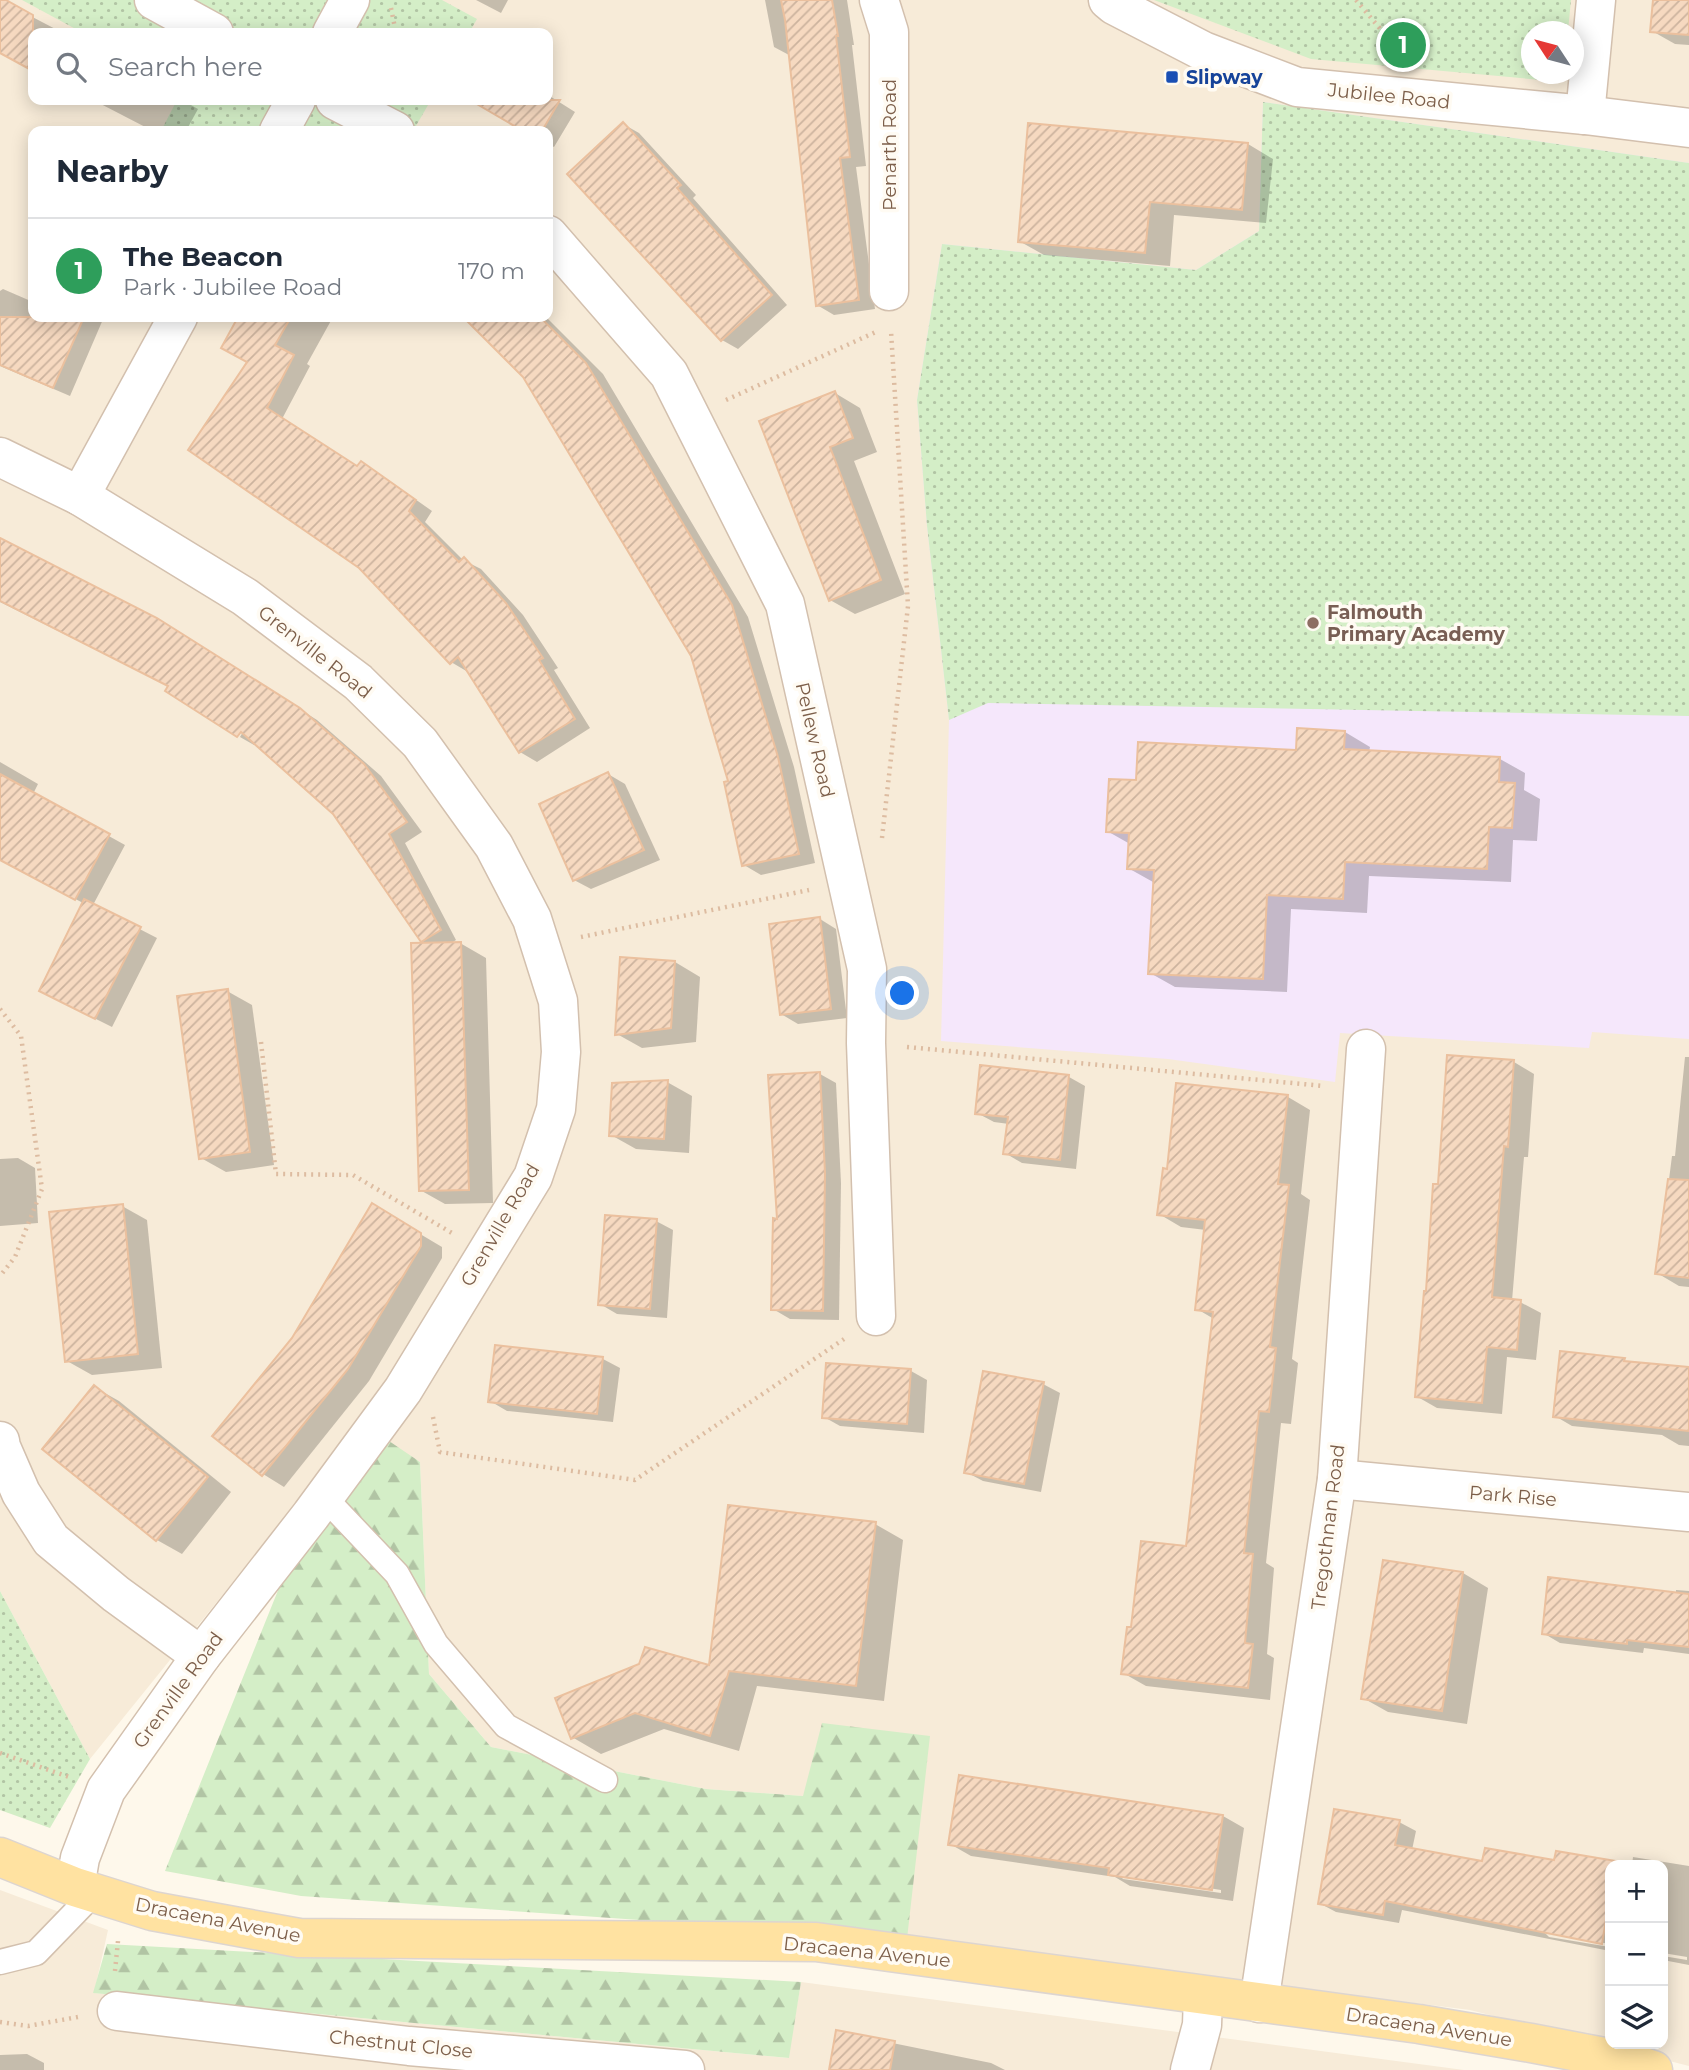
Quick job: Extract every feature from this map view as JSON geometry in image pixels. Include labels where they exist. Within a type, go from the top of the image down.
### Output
[{"type":"main road","name":"Dracaena Avenue","points":[[0,1857],[84,1890],[166,1914],[299,1938],[816,1942],[1419,2024],[1625,2061],[1653,2070]]},
{"type":"street","points":[[153,0],[205,28]]},
{"type":"street","points":[[335,28],[350,0]]},
{"type":"street","name":"Penarth Road","points":[[879,0],[889,32],[889,291]]},
{"type":"street","name":"Jubilee Road","points":[[1108,0],[1203,51],[1297,86],[1689,128]]},
{"type":"street","points":[[1585,115],[1596,0]]},
{"type":"street","points":[[282,126],[293,105]]},
{"type":"street","points":[[345,105],[385,126]]},
{"type":"street","name":"Pellew Road","points":[[553,240],[669,374],[785,604],[867,969],[866,1043],[876,1316]]},
{"type":"street","points":[[80,496],[175,322]]},
{"type":"street","name":"Grenville Road","points":[[0,457],[80,496],[245,597],[358,682],[420,743],[494,846],[532,919],[558,1000],[561,1052],[555,1109],[533,1177],[403,1390],[201,1657],[106,1790],[80,1858],[84,1890]]},
{"type":"street","name":"Tregothnan Road","points":[[1259,2003],[1337,1479],[1366,1049]]},
{"type":"street","points":[[0,1441],[21,1493],[51,1540],[116,1594],[201,1657]]},
{"type":"street","name":"Park Rise","points":[[1337,1479],[1689,1513]]},
{"type":"street","points":[[1190,2070],[1202,2025],[1203,1996]]},
{"type":"street","name":"Chestnut Close","points":[[129,2012],[406,2058],[685,2070]]},
{"type":"lane","points":[[324,1497],[397,1574],[436,1644],[506,1726],[604,1780]]},
{"type":"lane","points":[[0,1962],[36,1953],[84,1890]]},
{"type":"path","points":[[389,0],[395,28]]},
{"type":"path","points":[[1358,1],[1441,102]]},
{"type":"path","points":[[733,397],[891,325],[908,606],[880,848]]},
{"type":"path","points":[[589,936],[847,882]]},
{"type":"path","points":[[0,1009],[22,1036],[42,1189],[15,1256],[0,1276]]},
{"type":"path","points":[[261,1042],[276,1174],[353,1175],[486,1254]]},
{"type":"path","points":[[866,1043],[1363,1090]]},
{"type":"path","points":[[403,1390],[432,1409],[440,1452],[635,1480],[876,1316]]},
{"type":"path","points":[[0,1753],[106,1790]]},
{"type":"path","points":[[0,2022],[28,2026],[129,2012],[114,1980],[119,1936]]},
{"type":"shaded area","points":[[0,0],[1689,0],[1689,2066],[1623,2049],[1668,2049],[1668,1860],[1605,1860],[1605,2045],[1470,2010],[907,1939],[803,1796],[706,1789],[491,1747],[429,1674],[420,1462],[359,1426],[90,1759],[0,1591]]},
{"type":"shaded area","name":"Falmouth Primary Academy","points":[[1263,102],[1689,163],[1689,1039],[1592,1032],[1589,1048],[1340,1033],[1335,1082],[1168,1059],[941,1041],[949,720],[927,526],[917,400],[942,244],[1196,270],[1259,231]]},
{"type":"shaded area","points":[[0,1890],[108,1930],[94,1993],[788,2058],[801,1982],[1464,2070],[0,2070]]},
{"type":"green space","points":[[22,0],[442,0],[477,19],[472,28],[74,28]]},
{"type":"green space","points":[[1154,0],[1571,0],[1569,21],[1521,21],[1521,78],[1311,59]]},
{"type":"green space","name":"Falmouth Primary Academy","points":[[1263,102],[1689,163],[1689,716],[988,703],[949,720],[927,526],[917,400],[942,244],[1196,270],[1259,231]]},
{"type":"green space","points":[[174,105],[428,105],[416,126],[164,126]]},
{"type":"green space","points":[[389,1441],[420,1462],[429,1674],[491,1747],[706,1789],[803,1796],[822,1723],[930,1736],[907,1939],[301,1896],[165,1871],[281,1583]]},
{"type":"green space","points":[[0,1591],[90,1759],[50,1828],[0,1810]]},
{"type":"green space","points":[[107,1944],[801,1982],[789,2058],[93,1993]]},
{"type":"building","points":[[0,0],[6,0],[33,15],[33,28],[28,28],[28,68],[0,53]]},
{"type":"building","points":[[781,0],[832,0],[850,157],[840,158],[859,300],[816,306]]},
{"type":"building","points":[[1653,0],[1689,0],[1689,35],[1650,32]]},
{"type":"building","points":[[553,100],[560,100],[545,126],[514,126],[479,105],[553,105]]},
{"type":"building","points":[[623,122],[681,185],[677,188],[772,295],[721,341],[567,174]]},
{"type":"building","points":[[1028,123],[1248,143],[1242,210],[1150,202],[1145,253],[1018,242]]},
{"type":"building","points":[[0,317],[28,317],[28,322],[82,322],[53,388],[0,365]]},
{"type":"building","points":[[235,322],[288,322],[275,345],[294,355],[267,408],[357,466],[361,461],[416,500],[409,511],[459,562],[464,557],[506,603],[543,658],[539,660],[575,719],[519,753],[458,657],[450,664],[359,568],[188,450],[247,362],[221,348]]},
{"type":"building","points":[[468,322],[545,322],[586,363],[732,605],[778,757],[799,854],[742,866],[724,782],[728,781],[691,656],[523,377]]},
{"type":"building","points":[[835,391],[853,438],[830,447],[881,580],[829,601],[759,421]]},
{"type":"building","points":[[0,538],[157,618],[300,708],[364,764],[407,822],[389,834],[441,930],[421,942],[333,814],[241,732],[237,737],[165,691],[168,686],[0,601]]},
{"type":"building","points":[[1297,728],[1345,731],[1344,749],[1500,757],[1499,782],[1515,783],[1512,828],[1489,827],[1487,869],[1345,862],[1343,899],[1267,895],[1263,979],[1148,974],[1154,870],[1127,869],[1129,833],[1106,832],[1109,779],[1136,780],[1138,742],[1296,750]]},
{"type":"building","points":[[608,772],[644,850],[573,881],[539,804]]},
{"type":"building","points":[[0,774],[110,834],[75,900],[0,860]]},
{"type":"building","points":[[84,899],[141,927],[95,1019],[39,991]]},
{"type":"building","points":[[820,917],[831,1009],[780,1015],[769,924]]},
{"type":"building","points":[[461,942],[469,1190],[419,1191],[411,943]]},
{"type":"building","points":[[620,957],[675,961],[671,1028],[615,1035]]},
{"type":"building","points":[[228,989],[250,1152],[199,1159],[177,996]]},
{"type":"building","points":[[1447,1055],[1514,1060],[1492,1297],[1521,1300],[1517,1350],[1487,1347],[1482,1403],[1415,1397],[1433,1184],[1438,1184]]},
{"type":"building","points":[[980,1065],[1069,1075],[1060,1160],[1003,1154],[1008,1117],[975,1114]]},
{"type":"building","points":[[820,1072],[825,1173],[823,1311],[771,1310],[773,1218],[777,1219],[768,1075]]},
{"type":"building","points":[[668,1080],[664,1139],[609,1136],[612,1083]]},
{"type":"building","points":[[1176,1083],[1288,1095],[1278,1184],[1289,1185],[1270,1347],[1276,1348],[1269,1412],[1259,1411],[1244,1553],[1253,1554],[1245,1643],[1253,1644],[1248,1688],[1121,1674],[1127,1627],[1131,1627],[1141,1541],[1186,1546],[1213,1312],[1195,1310],[1205,1220],[1157,1215],[1163,1168],[1167,1169]]},
{"type":"building","points":[[1668,1179],[1689,1180],[1689,1278],[1655,1274]]},
{"type":"building","points":[[372,1203],[421,1233],[421,1246],[348,1369],[262,1476],[212,1436],[292,1338]]},
{"type":"building","points":[[123,1204],[138,1354],[65,1362],[49,1212]]},
{"type":"building","points":[[605,1215],[657,1219],[650,1309],[598,1305]]},
{"type":"building","points":[[495,1345],[603,1357],[597,1414],[488,1402]]},
{"type":"building","points":[[1560,1351],[1689,1367],[1689,1431],[1553,1417]]},
{"type":"building","points":[[826,1363],[911,1369],[907,1424],[822,1418]]},
{"type":"building","points":[[983,1371],[1044,1382],[1024,1484],[964,1473]]},
{"type":"building","points":[[94,1385],[208,1477],[156,1541],[42,1449]]},
{"type":"building","points":[[728,1505],[876,1522],[856,1686],[729,1671],[710,1736],[635,1713],[571,1739],[555,1698],[639,1664],[645,1647],[709,1665]]},
{"type":"building","points":[[1383,1560],[1463,1572],[1442,1711],[1361,1699]]},
{"type":"building","points":[[1548,1577],[1689,1594],[1689,1647],[1627,1640],[1627,1644],[1542,1634]]},
{"type":"building","points":[[959,1775],[1223,1815],[1212,1890],[1108,1875],[1109,1868],[948,1845]]},
{"type":"building","points":[[1334,1809],[1400,1820],[1395,1845],[1482,1861],[1485,1848],[1554,1860],[1556,1851],[1610,1860],[1605,1860],[1605,1926],[1602,1944],[1385,1901],[1383,1915],[1318,1904]]},
{"type":"building","points":[[836,2030],[895,2041],[890,2070],[829,2070]]},
{"type":"place","name":"The Beacon","points":[[1403,45]]},
{"type":"place","name":"Slipway","points":[[1172,77]]},
{"type":"place","name":"Falmouth Primary Academy","points":[[1313,623]]}]
